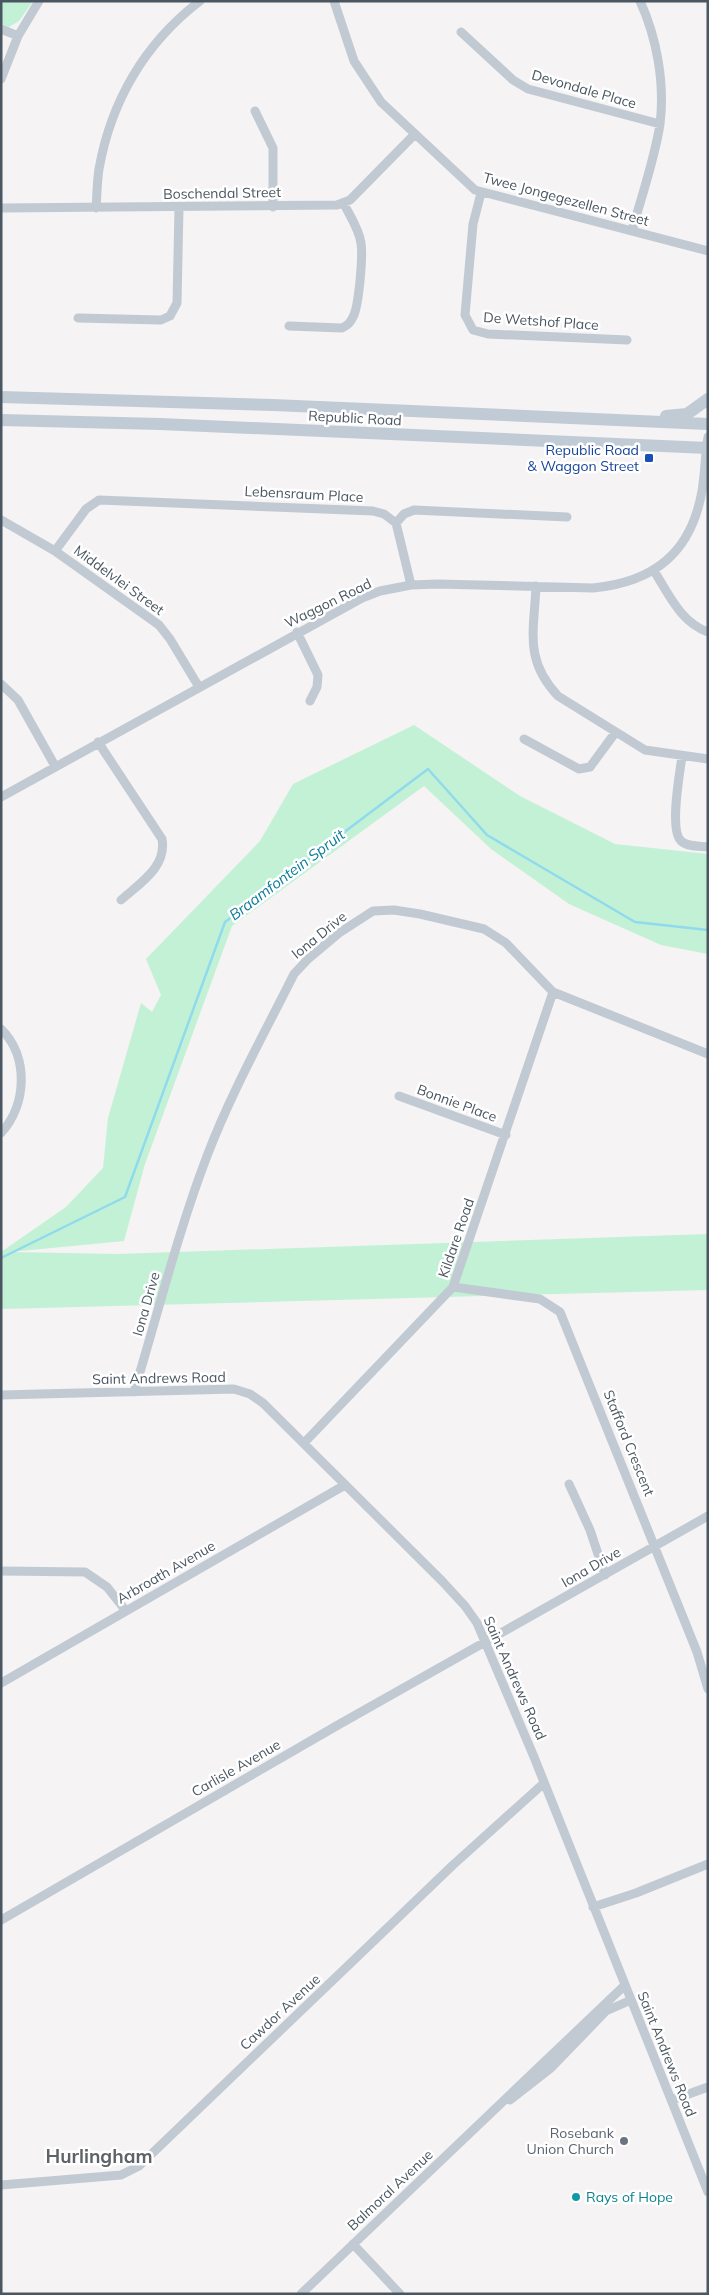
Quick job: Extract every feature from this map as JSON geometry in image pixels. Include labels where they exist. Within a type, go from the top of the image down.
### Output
[{"type":"main road","name":"Republic Road","points":[[1,397],[176,401],[708,424]]},
{"type":"main road","points":[[623,420],[687,414],[708,399]]},
{"type":"main road","name":"Republic Road","points":[[1,420],[707,444]]},
{"type":"street","points":[[1,79],[18,36],[39,1]]},
{"type":"street","points":[[96,208],[99,170],[120,99],[150,48],[200,1]]},
{"type":"street","name":"Twee Jongegezellen Street","points":[[334,1],[354,61],[382,102],[466,183],[481,193],[708,251]]},
{"type":"street","points":[[632,231],[660,124],[658,58],[652,31],[640,1]]},
{"type":"street","points":[[1,30],[18,36]]},
{"type":"street","name":"Devondale Place","points":[[461,32],[513,80],[528,89],[660,124]]},
{"type":"street","points":[[255,111],[273,148],[273,207]]},
{"type":"street","points":[[289,326],[342,328],[349,324],[354,317],[357,306],[361,245],[358,233],[344,204],[363,189],[414,134]]},
{"type":"street","name":"De Wetshof Place","points":[[481,193],[473,224],[466,315],[473,330],[488,334],[627,340]]},
{"type":"street","name":"Boschendal Street","points":[[1,208],[273,207],[344,204]]},
{"type":"street","points":[[78,318],[161,320],[173,313],[177,303],[179,208]]},
{"type":"street","name":"Waggon Road","points":[[1,797],[297,632],[372,594],[411,585],[593,588],[614,586],[632,581],[654,571],[682,543],[694,522],[702,489],[707,444]]},
{"type":"street","name":"Lebensraum Place","points":[[55,551],[86,510],[99,500],[373,511],[389,516],[396,523]]},
{"type":"street","points":[[411,585],[396,523],[404,514],[414,510],[567,516]]},
{"type":"street","name":"Middelvlei Street","points":[[1,520],[55,551],[165,631],[199,687]]},
{"type":"street","points":[[654,571],[681,614],[695,627],[708,632]]},
{"type":"street","points":[[536,586],[533,642],[535,663],[558,696],[615,733],[651,752],[708,759]]},
{"type":"street","points":[[297,632],[318,675],[317,687],[310,701]]},
{"type":"street","points":[[1,684],[18,700],[55,766]]},
{"type":"street","points":[[524,739],[579,769],[585,769],[590,767],[615,733]]},
{"type":"street","points":[[98,742],[162,839],[164,850],[161,860],[153,871],[121,900]]},
{"type":"street","points":[[682,756],[675,829],[680,840],[686,844],[708,848]]},
{"type":"street","name":"Iona Drive","points":[[134,1392],[206,1157],[254,1054],[294,974],[301,965],[339,933],[373,911],[394,910],[484,929],[506,943],[552,992],[708,1054]]},
{"type":"street","name":"Kildare Road","points":[[304,1443],[453,1287],[506,1135],[552,992]]},
{"type":"street","points":[[1,1029],[13,1043],[20,1060],[22,1077],[18,1106],[8,1126],[1,1133]]},
{"type":"street","name":"Bonnie Place","points":[[399,1096],[506,1135]]},
{"type":"street","name":"Stafford Crescent","points":[[453,1287],[540,1299],[560,1312],[698,1652],[708,1690]]},
{"type":"street","name":"Saint Andrews Road","points":[[1,1396],[243,1391],[263,1403],[465,1606],[486,1641],[708,2192]]},
{"type":"street","points":[[569,1484],[590,1530],[605,1574]]},
{"type":"street","name":"Arbroath Avenue","points":[[1,1683],[345,1485]]},
{"type":"street","name":"Iona Drive","points":[[486,1641],[708,1516]]},
{"type":"street","points":[[1,1571],[85,1572],[107,1587],[126,1611]]},
{"type":"street","name":"Carlisle Avenue","points":[[1,1920],[486,1641]]},
{"type":"street","name":"Cawdor Avenue","points":[[1,2185],[121,2174],[140,2166],[454,1866],[544,1783]]},
{"type":"street","points":[[593,1907],[636,1894],[708,1864]]},
{"type":"street","name":"Balmoral Avenue","points":[[301,2294],[625,1985]]},
{"type":"street","name":"Balmoral Avenue","points":[[499,2107],[534,2082],[566,2054],[606,2011],[631,2000]]},
{"type":"street","points":[[559,2046],[566,2054]]},
{"type":"street","points":[[672,2100],[708,2087]]},
{"type":"street","points":[[353,2244],[400,2294]]},
{"type":"green space","points":[[1,1],[33,1],[19,21],[9,27],[1,24]]},
{"type":"green space","points":[[414,725],[520,796],[615,844],[708,854],[708,954],[661,945],[569,904],[491,849],[424,786],[232,926],[145,1164],[124,1241],[10,1252],[118,1254],[708,1234],[708,1290],[1,1309],[1,1252],[66,1207],[103,1168],[108,1118],[141,1003],[152,1012],[161,995],[146,959],[260,841],[293,784]]},
{"type":"waterway","name":"Braamfontein Spruit","points":[[1,1258],[125,1197],[225,922],[428,769],[487,835],[635,922],[708,930]]},
{"type":"place","name":"Republic Road & Waggon Street","points":[[649,458]]},
{"type":"place","name":"Rosebank Union Church","points":[[624,2141]]},
{"type":"place","name":"Rays of Hope","points":[[576,2197]]},
{"type":"district","name":"Hurlingham","points":[[99,2156]]}]
